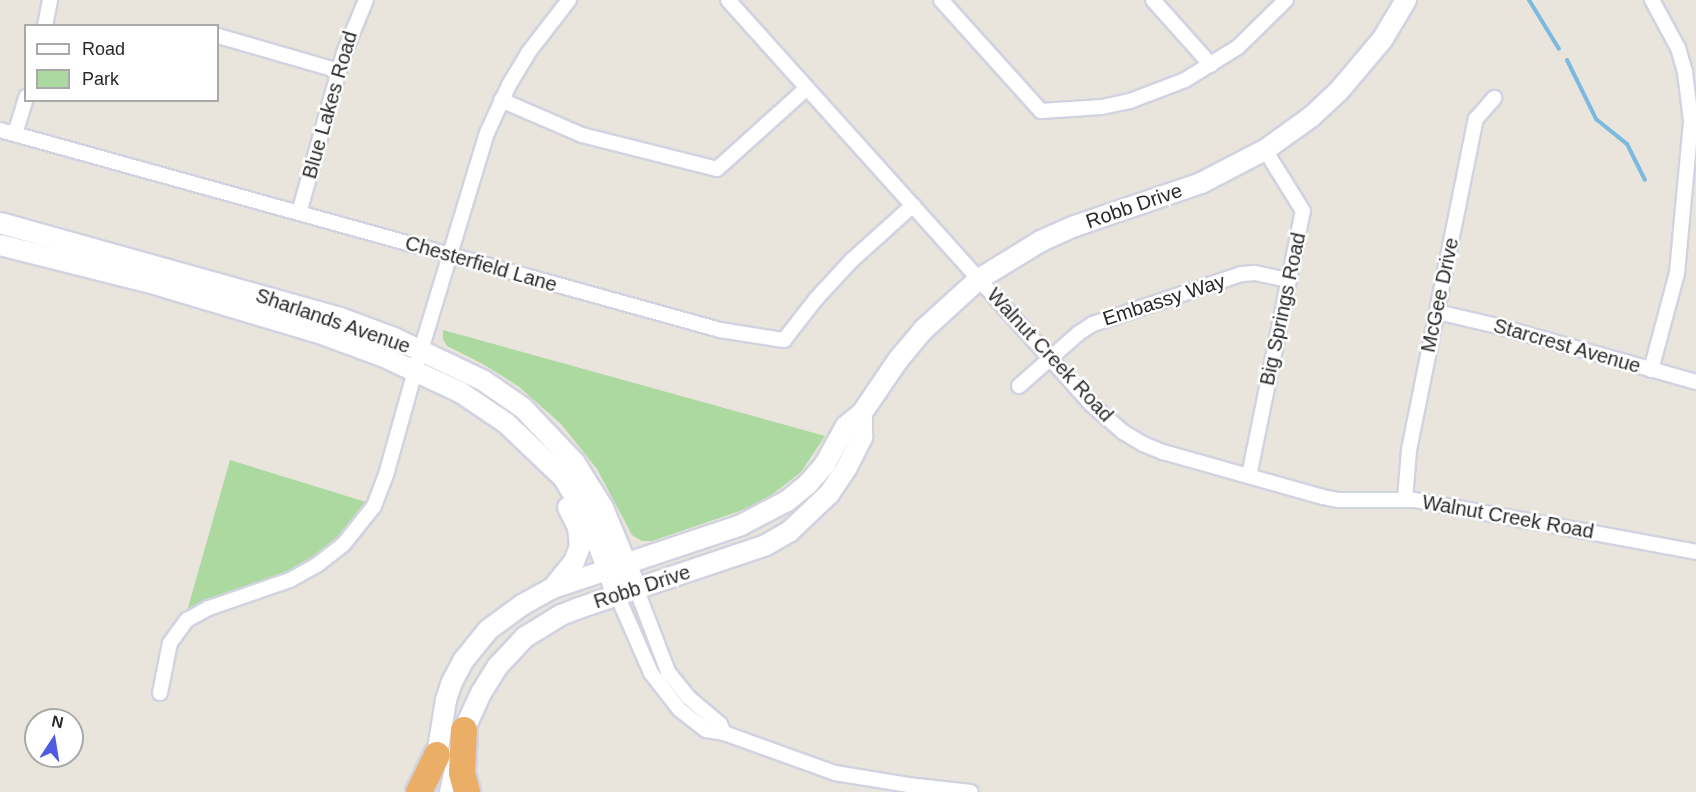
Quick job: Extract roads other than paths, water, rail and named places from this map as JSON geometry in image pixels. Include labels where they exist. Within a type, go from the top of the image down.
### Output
[{"type":"highway","points":[[464,730],[462,762],[467,792]]},
{"type":"highway","points":[[419,792],[437,755]]},
{"type":"highway","points":[[431,792],[437,755]]},
{"type":"main road","name":"Robb Drive","points":[[437,755],[446,700],[464,661],[488,630],[522,605],[553,588],[741,525],[768,513],[807,485],[825,464],[846,426],[862,413],[898,360],[923,330],[979,279],[1041,241],[1075,226],[1201,183],[1265,150],[1311,117],[1338,92],[1382,40],[1406,0]]},
{"type":"main road","name":"Sharlands Avenue","points":[[0,223],[366,327],[421,350],[484,381],[523,408],[575,463],[594,492],[616,534],[618,567]]},
{"type":"main road","name":"Sharlands Avenue","points":[[0,245],[106,270],[225,304],[343,342],[415,370],[476,401],[523,437],[555,468],[571,488],[618,567],[626,591]]},
{"type":"main road","name":"Robb Drive","points":[[450,792],[464,730],[488,679],[525,637],[561,615],[766,545],[800,524],[829,494],[847,467],[862,437],[862,413]]},
{"type":"main road","points":[[523,437],[570,509],[580,536],[574,562],[553,588]]},
{"type":"street","points":[[45,24],[50,0]]},
{"type":"street","name":"Blue Lakes Road","points":[[299,213],[339,71],[355,22],[366,0]]},
{"type":"street","points":[[160,693],[170,643],[187,620],[209,608],[302,574],[331,555],[356,531],[381,491],[475,167],[501,100],[528,53],[569,0]]},
{"type":"street","name":"Walnut Creek Road","points":[[728,0],[1091,404],[1123,432],[1163,452],[1339,500],[1405,500],[1696,552]]},
{"type":"street","points":[[941,0],[1041,111],[1092,108],[1130,101],[1159,92],[1211,65],[1262,26],[1286,0]]},
{"type":"street","points":[[1153,0],[1211,65]]},
{"type":"street","points":[[1651,370],[1677,273],[1691,122],[1683,64],[1668,25],[1652,0]]},
{"type":"street","points":[[219,36],[339,71]]},
{"type":"street","points":[[501,100],[582,135],[717,169],[807,88]]},
{"type":"street","name":"McGee Drive","points":[[1405,500],[1409,450],[1476,119],[1494,98]]},
{"type":"street","points":[[15,134],[25,102]]},
{"type":"street","name":"Chesterfield Lane","points":[[0,130],[720,330],[784,340],[816,299],[852,260],[913,205]]},
{"type":"street","name":"Big Springs Road","points":[[1249,476],[1303,211],[1265,150]]},
{"type":"street","name":"Embassy Way","points":[[1018,386],[1093,324],[1242,274],[1255,273],[1289,280]]},
{"type":"street","name":"Starcrest Avenue","points":[[1437,312],[1497,326],[1696,382]]},
{"type":"street","name":"Sharlands Avenue","points":[[626,591],[642,655],[663,692],[696,724],[706,730],[724,733],[835,772],[896,784],[971,792]]},
{"type":"street","name":"Sharlands Avenue","points":[[626,591],[668,672],[688,697],[720,724],[724,733]]},
{"type":"waterway","points":[[1529,0],[1559,49]]},
{"type":"waterway","points":[[1567,60],[1596,119],[1627,144],[1645,180]]}]
